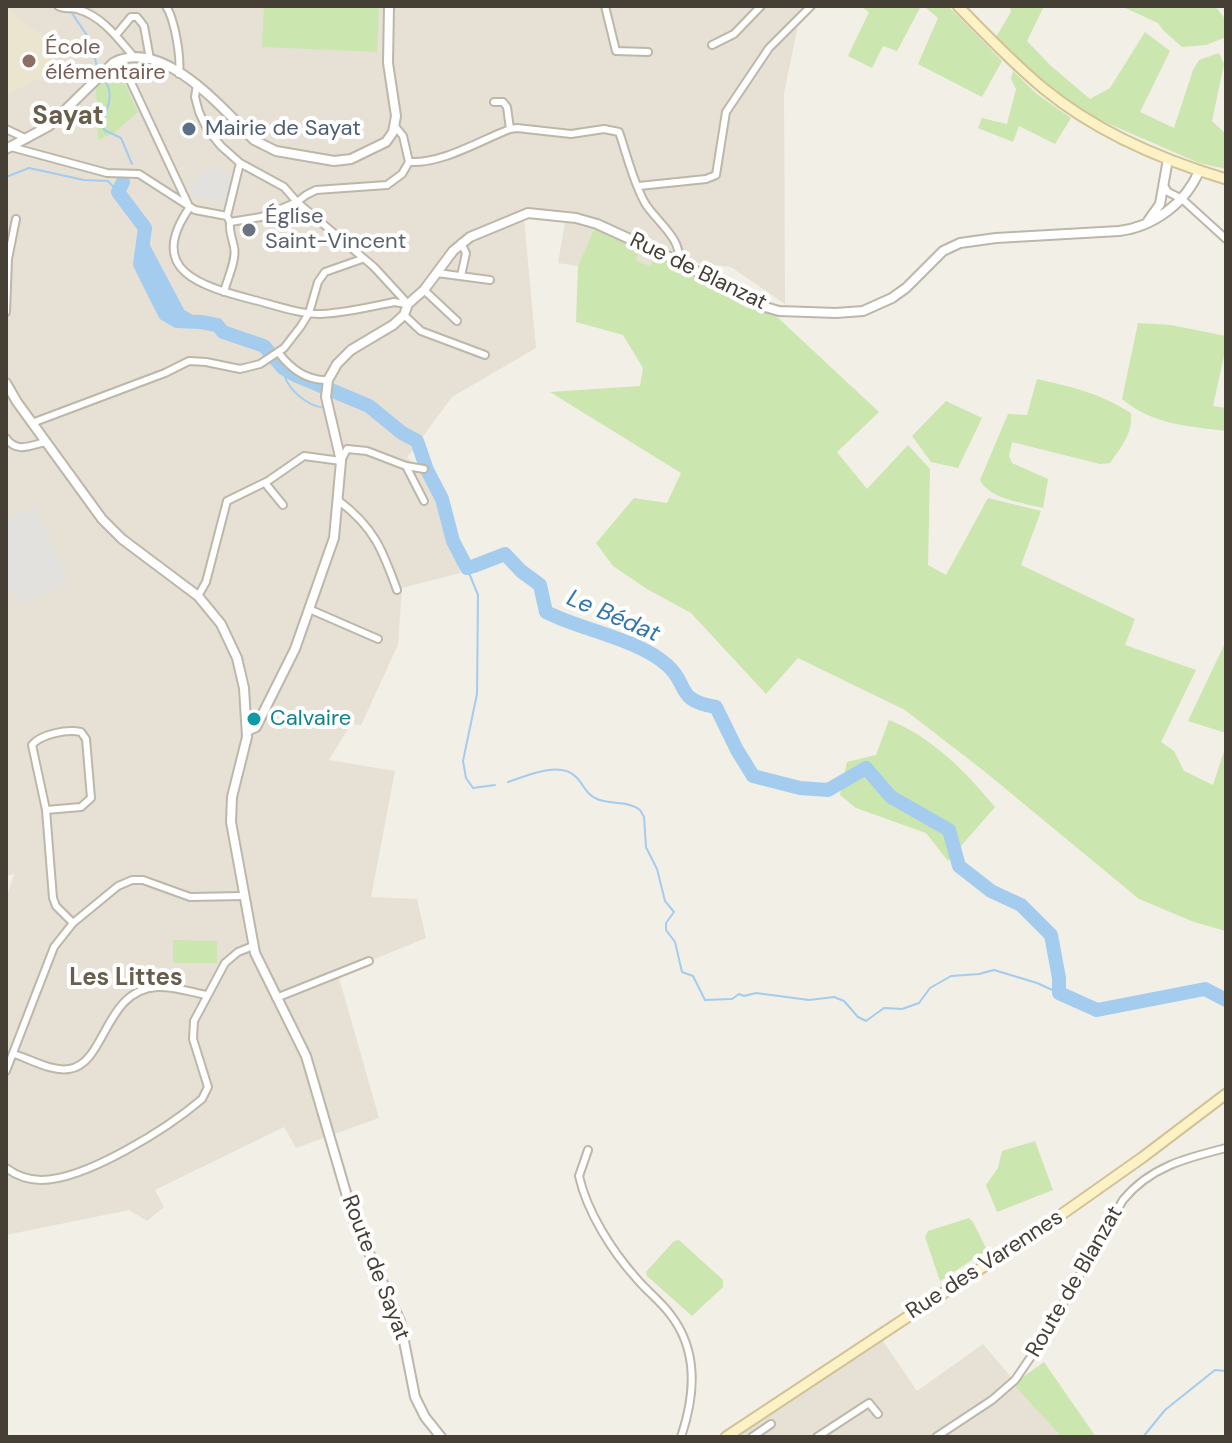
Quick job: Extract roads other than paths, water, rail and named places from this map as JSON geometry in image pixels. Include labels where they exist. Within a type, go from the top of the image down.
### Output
[{"type":"main road","points":[[958,6],[1024,71],[1061,102],[1168,159],[1226,179]]},
{"type":"main road","name":"Rue des Varennes","points":[[716,1437],[737,1427],[1048,1224],[1226,1094]]},
{"type":"main road","name":"Rue des Varennes","points":[[726,1437],[737,1427]]},
{"type":"street","points":[[166,6],[171,14],[181,61],[179,74]]},
{"type":"street","points":[[8,148],[93,170],[139,174],[195,210],[228,219],[252,220],[297,202],[316,190],[387,185],[402,174],[409,162],[403,136],[395,126],[388,63],[389,6]]},
{"type":"street","points":[[605,6],[616,51],[648,52]]},
{"type":"street","points":[[712,45],[734,34],[761,6]]},
{"type":"street","points":[[639,186],[706,179],[716,175],[726,112],[769,48],[811,6]]},
{"type":"street","points":[[61,8],[76,8],[106,24],[133,56]]},
{"type":"street","points":[[116,35],[131,17],[137,17],[144,26],[150,59]]},
{"type":"street","points":[[8,148],[49,126],[108,67],[120,59],[133,56],[150,59],[197,84],[254,140],[286,154],[334,161],[351,159],[386,142],[395,126]]},
{"type":"street","points":[[120,59],[190,207]]},
{"type":"street","points":[[197,84],[195,97],[204,123],[221,146],[240,163],[284,187],[297,202],[374,267],[408,304]]},
{"type":"street","points":[[494,102],[503,102],[507,107],[510,129]]},
{"type":"street","points":[[6,129],[27,139]]},
{"type":"street","points":[[409,162],[423,163],[441,158],[510,129],[571,134],[604,129],[619,132],[645,203],[677,247],[678,261]]},
{"type":"street","points":[[1145,224],[1160,204],[1168,159]]},
{"type":"street","points":[[224,292],[234,246],[229,237],[228,219],[240,163]]},
{"type":"street","name":"Rue de Blanzat","points":[[408,304],[424,290],[461,243],[518,216],[539,213],[597,224],[678,261],[748,302],[763,307],[779,311],[863,311],[892,298],[943,251],[960,243],[1119,231],[1145,224],[1182,199],[1199,171]]},
{"type":"street","points":[[1163,184],[1168,192],[1182,199],[1226,239]]},
{"type":"street","points":[[190,207],[174,235],[175,261],[190,277],[224,292],[309,313],[349,311],[394,302],[408,304]]},
{"type":"street","points":[[6,312],[7,260],[16,219]]},
{"type":"street","points":[[6,226],[16,228]]},
{"type":"street","points":[[461,243],[466,253],[461,276]]},
{"type":"street","points":[[32,423],[189,361],[245,368],[274,354],[292,339],[309,313],[318,282],[325,272],[362,259]]},
{"type":"street","points":[[437,273],[490,280]]},
{"type":"street","points":[[424,290],[457,321]]},
{"type":"street","points":[[6,383],[45,442],[110,528],[198,596],[221,624],[237,658],[244,688],[247,731],[256,727],[287,667],[334,538],[341,461],[327,386],[337,364],[351,350],[393,325],[404,315],[408,304]]},
{"type":"street","points":[[404,315],[421,331],[485,355]]},
{"type":"street","points":[[274,354],[296,371],[327,386]]},
{"type":"street","points":[[6,404],[17,402]]},
{"type":"street","points":[[336,437],[347,449],[367,451],[406,466],[424,469]]},
{"type":"street","points":[[6,438],[13,446],[20,448],[45,442]]},
{"type":"street","points":[[341,461],[347,449]]},
{"type":"street","points":[[198,596],[206,582],[227,501],[265,483],[304,456],[341,461]]},
{"type":"street","points":[[406,466],[424,501]]},
{"type":"street","points":[[265,483],[283,505]]},
{"type":"street","points":[[339,501],[365,523],[377,540],[397,590]]},
{"type":"street","points":[[309,609],[378,639]]},
{"type":"street","points":[[46,810],[81,807],[91,798],[86,739],[81,732],[70,731],[37,738],[32,745],[46,810],[54,900],[73,923]]},
{"type":"street","name":"Route de Sayat","points":[[247,731],[231,810],[253,946],[261,970],[306,1056],[351,1210],[400,1321],[415,1397],[425,1417],[441,1437]]},
{"type":"street","points":[[6,1071],[48,958],[73,923],[118,886],[132,880],[150,881],[190,897],[244,896]]},
{"type":"street","points":[[6,1168],[30,1180],[63,1177],[130,1148],[202,1099],[207,1092],[207,1083],[192,1031],[206,995],[225,963],[238,952],[253,946]]},
{"type":"street","points":[[276,998],[369,961]]},
{"type":"street","points":[[14,1054],[60,1069],[75,1067],[89,1056],[120,1006],[132,995],[163,987],[206,995]]},
{"type":"street","name":"Route de Blanzat","points":[[936,1437],[992,1400],[1015,1380],[1132,1189],[1163,1167],[1226,1148]]},
{"type":"street","points":[[588,1150],[579,1176],[596,1219],[635,1277],[674,1319],[686,1343],[692,1368],[693,1392],[681,1437]]},
{"type":"street","points":[[817,1437],[869,1403],[878,1414]]},
{"type":"street","points":[[752,1437],[771,1424]]},
{"type":"waterway","points":[[71,11],[91,42],[100,72]]},
{"type":"waterway","points":[[103,77],[110,99],[104,130],[121,138],[132,164]]},
{"type":"waterway","points":[[6,177],[29,168],[84,180],[108,181],[118,192]]},
{"type":"waterway","name":"Le Bédat","points":[[123,182],[118,192],[145,228],[140,264],[165,314],[177,321],[217,325],[223,332],[264,346],[283,368],[369,406],[417,441],[442,499],[453,541],[467,568],[470,567]]},
{"type":"waterway","points":[[143,247],[179,315],[188,320]]},
{"type":"waterway","points":[[283,368],[287,382],[297,394],[311,404],[325,408]]},
{"type":"waterway","name":"Le Bédat","points":[[474,566],[505,554],[540,585],[546,612],[641,648],[667,665],[688,696],[716,707],[753,776],[800,788],[828,790],[866,768],[891,797],[949,830],[959,866],[991,891],[1021,905],[1051,935],[1059,993],[1097,1010],[1205,989],[1226,1000]]},
{"type":"waterway","points":[[467,568],[478,595],[477,694],[463,761],[466,778],[473,788],[495,785]]},
{"type":"waterway","name":"Le Bédat","points":[[508,782],[542,771],[560,770],[575,776],[597,799],[640,810],[644,817],[646,847],[657,869],[665,901],[674,912],[666,923],[666,930],[675,942],[682,972],[693,976],[705,1000],[732,999],[739,994],[756,993],[809,1000],[834,997],[844,1001],[858,1017],[866,1021],[884,1008],[902,1009],[919,1003],[930,988],[951,976],[994,970],[1059,993]]},
{"type":"waterway","points":[[1143,1437],[1165,1410],[1215,1370],[1226,1371]]},
{"type":"place","name":"École élémentaire","points":[[29,61]]},
{"type":"place","name":"Mairie de Sayat","points":[[189,129]]},
{"type":"place","name":"Église Saint-Vincent","points":[[249,230]]},
{"type":"place","name":"Calvaire","points":[[254,719]]},
{"type":"district","name":"Sayat","points":[[68,117]]},
{"type":"district","name":"Les Littes","points":[[126,979]]}]
